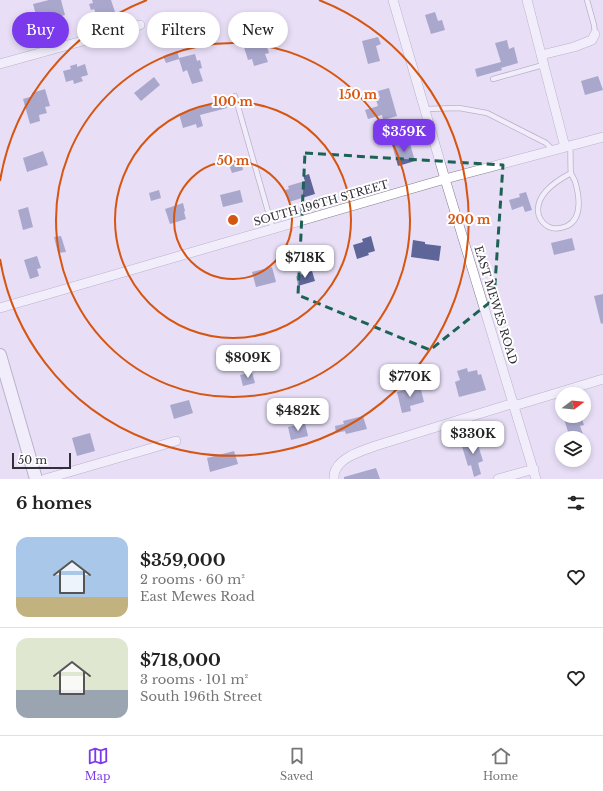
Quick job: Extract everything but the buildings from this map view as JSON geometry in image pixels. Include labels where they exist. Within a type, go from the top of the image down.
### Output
[{"type":"street","name":"EAST MEWES ROAD","points":[[395,0],[445,179],[536,479]]},
{"type":"street","points":[[527,0],[540,56],[568,146]]},
{"type":"street","points":[[0,64],[140,26]]},
{"type":"street","points":[[540,56],[574,47],[592,40],[595,34]]},
{"type":"street","name":"SOUTH 196TH STREET","points":[[0,308],[445,179],[603,137]]},
{"type":"street","points":[[0,355],[36,479]]},
{"type":"street","points":[[334,479],[336,469],[344,460],[375,446],[603,379]]},
{"type":"street","points":[[45,479],[176,441]]},
{"type":"street","points":[[498,479],[534,469]]},
{"type":"lane","points":[[587,0],[595,34]]},
{"type":"lane","points":[[493,79],[543,65]]},
{"type":"lane","points":[[235,96],[273,229]]},
{"type":"lane","points":[[425,110],[459,108],[487,113],[546,143],[554,150]]},
{"type":"lane","points":[[568,146],[571,173],[574,179],[578,198],[578,208],[575,219],[571,224],[563,228],[555,229],[549,227],[541,220],[538,214],[538,204],[542,196],[551,187],[571,173]]},
{"type":"highlighted area","points":[[305,153],[503,165],[494,299],[430,350],[298,295]]}]
